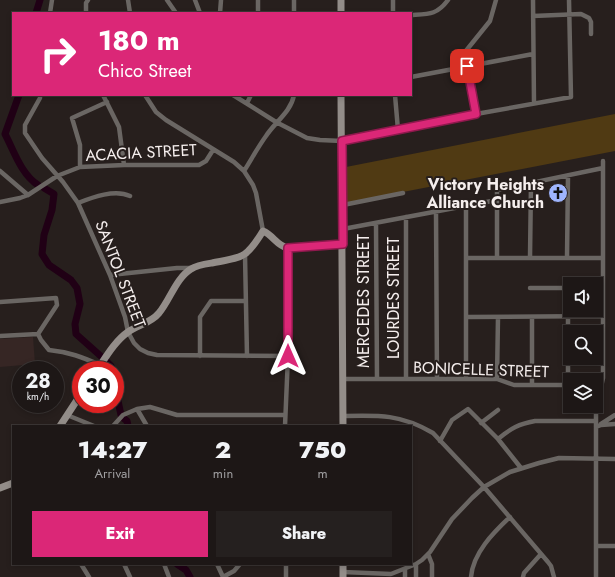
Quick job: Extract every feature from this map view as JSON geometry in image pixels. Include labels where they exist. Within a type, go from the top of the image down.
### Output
[{"type":"street","points":[[50,12],[52,0]]},
{"type":"street","points":[[86,12],[86,3],[88,0]]},
{"type":"street","points":[[128,0],[130,12]]},
{"type":"street","points":[[168,0],[175,12]]},
{"type":"street","points":[[195,0],[200,12]]},
{"type":"street","points":[[220,12],[221,0]]},
{"type":"street","points":[[258,0],[258,12]]},
{"type":"street","points":[[294,0],[294,12]]},
{"type":"street","points":[[341,0],[341,12]]},
{"type":"street","points":[[393,0],[393,12]]},
{"type":"street","points":[[412,15],[436,12],[442,9],[448,0]]},
{"type":"street","points":[[476,114],[464,67],[465,52],[490,21],[496,0]]},
{"type":"street","points":[[534,0],[534,103]]},
{"type":"street","points":[[235,96],[276,122],[307,138],[342,141],[476,114],[571,97],[569,0]]},
{"type":"street","points":[[533,16],[581,14],[589,18],[592,24],[591,34]]},
{"type":"street","points":[[412,77],[533,54]]},
{"type":"street","name":"SANTOL STREET","points":[[40,96],[25,124],[25,134],[78,203],[110,275],[125,317],[128,332],[134,343],[148,353],[157,355],[288,356]]},
{"type":"street","points":[[103,96],[119,127],[124,165]]},
{"type":"street","points":[[110,275],[177,268],[192,268],[203,264],[234,259],[245,255],[254,246],[263,231],[256,193],[244,171],[234,162],[166,120],[156,112],[146,96]]},
{"type":"street","points":[[247,103],[250,96]]},
{"type":"street","points":[[244,171],[276,122],[288,110],[293,102],[294,96]]},
{"type":"street","points":[[342,96],[343,425]]},
{"type":"street","points":[[396,96],[398,130]]},
{"type":"street","points":[[80,167],[80,145],[72,118],[106,102]]},
{"type":"street","name":"ACACIA STREET","points":[[0,202],[28,195],[57,176],[80,167],[124,165],[199,165],[206,162],[213,150]]},
{"type":"street","points":[[603,161],[603,277]]},
{"type":"street","points":[[497,258],[497,190],[603,168]]},
{"type":"street","points":[[0,171],[28,195]]},
{"type":"street","points":[[567,258],[568,176]]},
{"type":"street","points":[[530,258],[531,183]]},
{"type":"street","points":[[78,203],[110,194],[120,193],[130,196]]},
{"type":"street","points":[[343,205],[403,193]]},
{"type":"street","points":[[343,230],[497,200]]},
{"type":"street","points":[[466,206],[466,379]]},
{"type":"street","points":[[436,212],[437,379]]},
{"type":"street","name":"LOURDES STREET","points":[[406,218],[406,379]]},
{"type":"street","name":"MERCEDES STREET","points":[[376,223],[377,379]]},
{"type":"street","points":[[263,231],[272,236],[282,246],[288,248],[343,244]]},
{"type":"street","points":[[285,425],[288,356],[288,248]]},
{"type":"street","points":[[245,255],[247,356]]},
{"type":"street","points":[[466,258],[603,258]]},
{"type":"street","points":[[104,361],[118,341],[128,332],[156,317],[182,277],[192,268]]},
{"type":"street","points":[[530,288],[563,288]]},
{"type":"street","points":[[0,302],[56,298],[57,305],[38,334]]},
{"type":"street","points":[[200,356],[200,317],[211,301],[246,301]]},
{"type":"street","points":[[466,317],[563,317]]},
{"type":"street","points":[[497,379],[498,317]]},
{"type":"street","points":[[532,317],[532,385]]},
{"type":"street","points":[[568,317],[569,373]]},
{"type":"street","points":[[603,317],[603,373]]},
{"type":"street","points":[[0,336],[38,334]]},
{"type":"street","points":[[38,334],[40,340],[49,350],[64,351],[75,354],[87,361]]},
{"type":"street","name":"BONICELLE STREET","points":[[343,378],[497,379],[514,385],[563,385]]},
{"type":"street","points":[[114,425],[123,415],[137,409],[150,407],[177,416],[285,415]]},
{"type":"street","points":[[61,425],[72,408]]},
{"type":"street","points":[[137,409],[146,425]]},
{"type":"street","points":[[440,441],[452,420],[468,409],[498,439],[521,468]]},
{"type":"street","points":[[481,423],[498,410]]},
{"type":"street","points":[[596,577],[598,413]]},
{"type":"street","points":[[67,415],[92,425]]},
{"type":"street","points":[[598,424],[615,415]]},
{"type":"street","points":[[343,416],[397,418],[425,428],[433,433],[510,517],[551,566],[554,577]]},
{"type":"street","points":[[498,439],[513,427],[535,421],[615,424]]},
{"type":"street","points":[[343,575],[391,575],[416,564],[428,554],[452,519],[484,487],[504,475],[521,468],[560,458],[615,459]]},
{"type":"street","points":[[0,488],[12,483]]},
{"type":"street","points":[[471,577],[473,565],[486,542],[510,517]]},
{"type":"street","points":[[596,546],[615,546]]},
{"type":"street","points":[[428,554],[432,564],[432,577]]},
{"type":"street","points":[[523,577],[524,573],[541,554]]},
{"type":"street","points":[[416,564],[416,577]]},
{"type":"street","points":[[82,565],[89,577]]},
{"type":"street","points":[[124,565],[130,577]]},
{"type":"street","points":[[164,565],[169,577]]},
{"type":"street","points":[[217,565],[223,577],[234,571],[239,565]]},
{"type":"street","points":[[286,565],[286,577]]},
{"type":"street","points":[[405,569],[405,577]]},
{"type":"shaded area","points":[[615,114],[615,151],[346,203],[346,167]]},
{"type":"shaded area","points":[[33,337],[35,361],[12,361],[12,366],[0,367],[0,339]]},
{"type":"waterway","points":[[36,12],[40,0]]},
{"type":"waterway","points":[[19,96],[5,134],[22,169],[38,185]]},
{"type":"waterway","points":[[44,188],[54,194],[52,210],[44,235],[42,254],[49,265],[71,280],[77,288],[80,304],[75,324],[76,334],[104,359]]},
{"type":"waterway","points":[[122,417],[127,421],[128,425]]},
{"type":"waterway","points":[[178,565],[186,570],[190,577]]},
{"type":"place","name":"Victory Heights Alliance Church","points":[[558,193]]},
{"type":"route","points":[[288,356],[288,248],[343,244],[342,141],[476,114],[467,66]]}]
